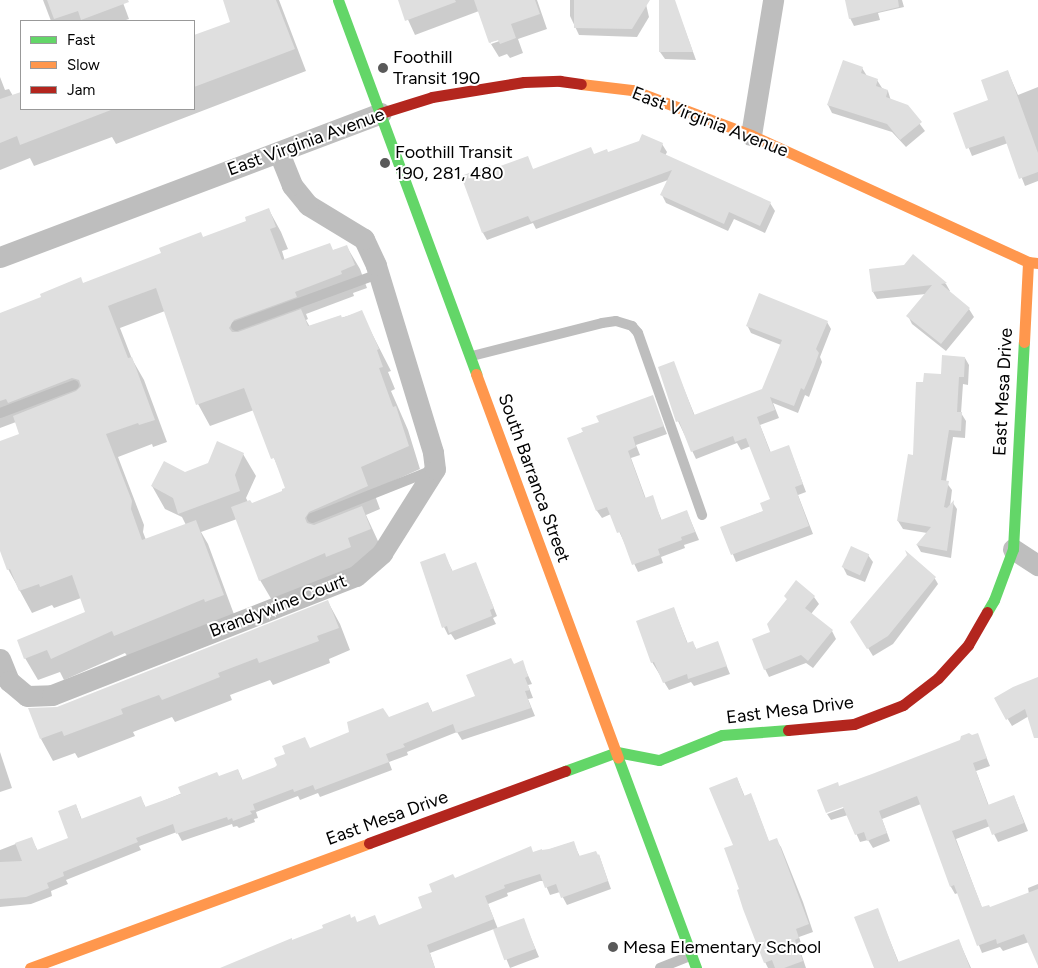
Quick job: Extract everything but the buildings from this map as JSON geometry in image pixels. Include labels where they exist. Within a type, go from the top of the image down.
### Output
[{"type":"street","name":"South Barranca Street","points":[[338,0],[696,968]]},
{"type":"street","points":[[751,135],[773,0]]},
{"type":"street","name":"East Virginia Avenue","points":[[0,257],[381,113],[442,95],[524,82],[560,81],[632,90],[751,135],[1033,262]]},
{"type":"street","points":[[279,152],[292,185],[308,205],[364,239],[378,274],[433,452],[435,469]]},
{"type":"street","name":"East Mesa Drive","points":[[30,968],[617,752],[659,760],[722,735],[854,724],[903,705],[938,678],[968,645],[994,600],[1012,549],[1033,262]]},
{"type":"street","name":"Brandywine Court","points":[[0,659],[10,681],[27,696],[52,695],[356,576],[382,553],[435,469]]},
{"type":"street","points":[[1012,549],[1038,565]]},
{"type":"lane","points":[[236,326],[378,274]]},
{"type":"lane","points":[[471,356],[616,320],[632,326],[638,333],[702,515]]},
{"type":"lane","points":[[0,413],[74,385]]},
{"type":"lane","points":[[312,518],[435,469]]},
{"type":"lane","points":[[660,968],[691,955]]},
{"type":"traffic: fast","points":[[338,0],[476,374]]},
{"type":"traffic: fast","points":[[987,612],[994,600],[1013,549],[1024,342]]},
{"type":"traffic: fast","points":[[565,771],[617,752],[659,760],[722,735],[788,730]]},
{"type":"traffic: fast","points":[[618,758],[696,968]]},
{"type":"traffic: slow","points":[[581,84],[632,90],[751,135],[1028,262],[1038,263]]},
{"type":"traffic: slow","points":[[1024,342],[1028,262]]},
{"type":"traffic: slow","points":[[476,374],[618,758]]},
{"type":"traffic: slow","points":[[30,968],[369,843]]},
{"type":"traffic: jam","points":[[381,113],[432,97],[524,82],[560,81],[581,84]]},
{"type":"traffic: jam","points":[[788,730],[854,724],[903,705],[938,678],[968,645],[987,612]]},
{"type":"traffic: jam","points":[[369,843],[565,771]]},
{"type":"place","name":"Foothill Transit 190","points":[[383,68]]},
{"type":"place","name":"Foothill Transit 190, 281, 480","points":[[385,163]]},
{"type":"place","name":"Mesa Elementary School","points":[[613,947]]}]
